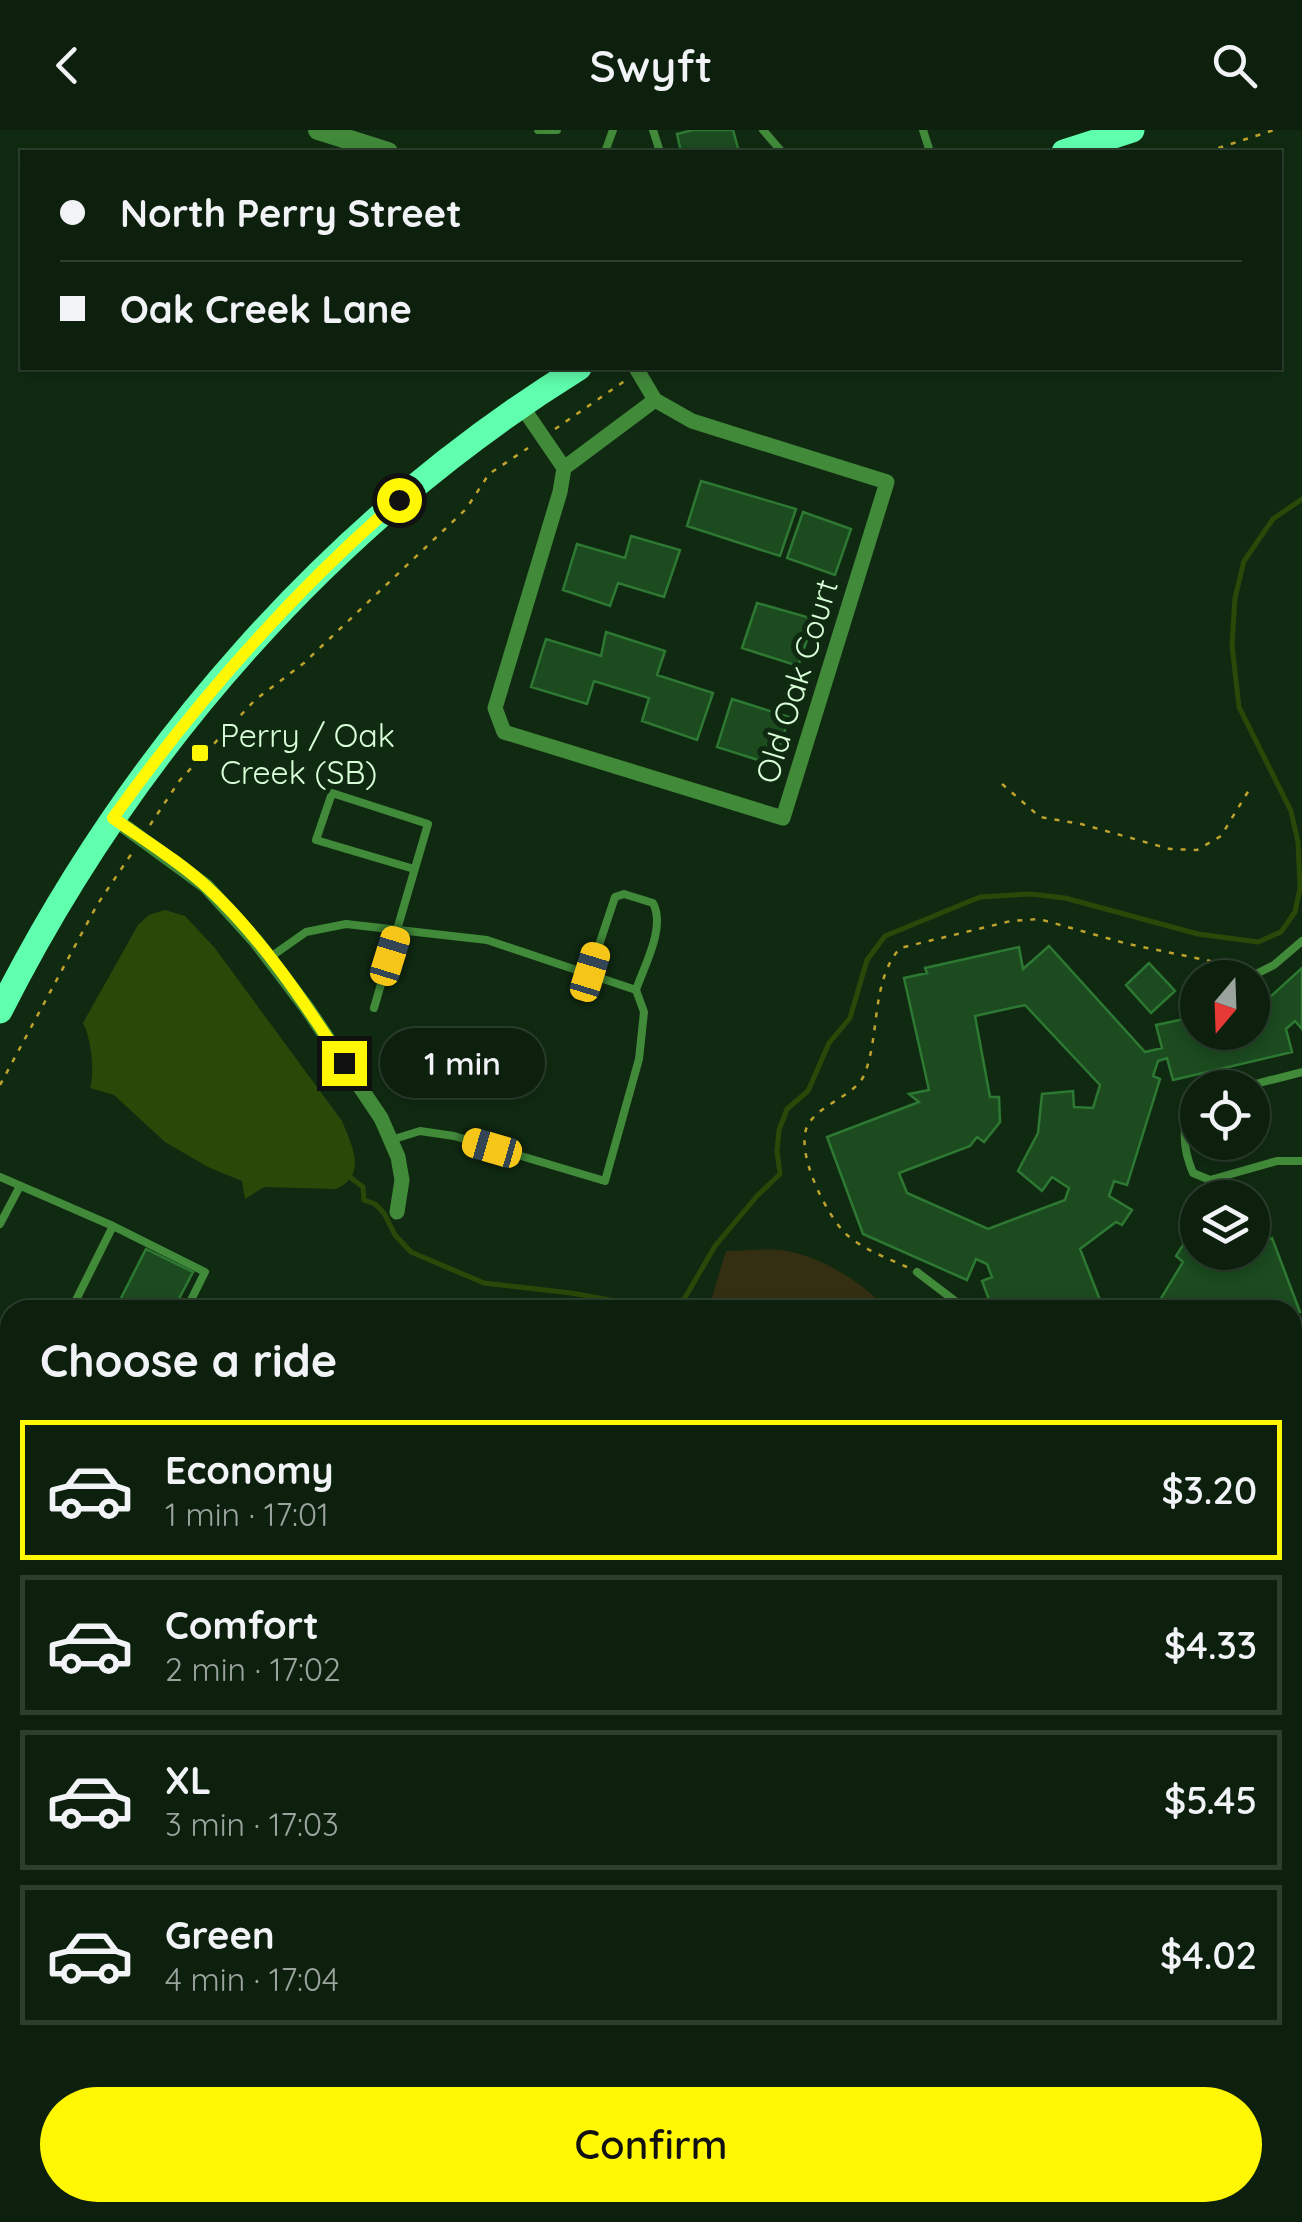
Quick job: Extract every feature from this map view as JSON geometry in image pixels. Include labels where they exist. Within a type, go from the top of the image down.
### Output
[{"type":"main road","points":[[1078,142],[1132,130]]},
{"type":"main road","points":[[0,1011],[56,908],[113,818],[220,679],[306,586],[410,491],[521,405],[576,370]]},
{"type":"street","points":[[319,130],[382,150]]},
{"type":"street","points":[[521,405],[564,468],[655,400],[637,370]]},
{"type":"street","name":"Old Oak Court","points":[[564,468],[495,708],[504,732],[783,818],[887,482],[692,421],[655,400]]},
{"type":"street","points":[[113,818],[206,886],[269,958],[381,1118],[402,1180],[398,1212]]},
{"type":"lane","points":[[538,130],[557,130]]},
{"type":"lane","points":[[763,130],[780,150]]},
{"type":"lane","points":[[374,1008],[428,824],[332,793],[316,840],[414,869]]},
{"type":"lane","points":[[391,1140],[420,1131],[454,1136],[605,1181],[640,1059],[644,1012],[636,990],[656,930],[657,910],[653,903],[624,894],[615,897],[590,972]]},
{"type":"lane","points":[[269,958],[306,932],[346,924],[487,940],[636,990]]},
{"type":"lane","points":[[1270,967],[1302,942]]},
{"type":"lane","points":[[1270,1080],[1302,1072]]},
{"type":"lane","points":[[1188,1160],[1194,1173],[1210,1180],[1278,1160],[1302,1160]]},
{"type":"lane","points":[[0,1177],[113,1226],[205,1272],[191,1300]]},
{"type":"lane","points":[[0,1224],[20,1186]]},
{"type":"lane","points":[[77,1300],[113,1226]]},
{"type":"lane","points":[[917,1272],[954,1300]]},
{"type":"path","points":[[1212,150],[1274,130]]},
{"type":"path","points":[[0,1085],[97,905],[180,780],[255,700],[304,662],[466,509],[489,474],[637,370]]},
{"type":"path","points":[[1002,784],[1040,817],[1081,824],[1170,849],[1197,850],[1220,836],[1249,790]]},
{"type":"path","points":[[917,1272],[848,1237],[828,1214],[804,1150],[806,1126],[825,1105],[864,1076],[884,980],[890,959],[900,948],[1011,921],[1040,920],[1202,960]]},
{"type":"shaded area","points":[[165,910],[185,916],[214,947],[342,1121],[355,1159],[352,1176],[346,1183],[336,1189],[264,1187],[245,1199],[242,1181],[165,1142],[114,1095],[90,1088],[91,1055],[83,1023],[138,925],[149,915]]},
{"type":"shaded area","points":[[776,1250],[818,1261],[844,1274],[877,1300],[711,1300],[726,1251]]},
{"type":"building","points":[[733,130],[738,150],[681,150],[677,134]]},
{"type":"building","points":[[701,481],[796,509],[780,556],[687,526]]},
{"type":"building","points":[[803,512],[851,529],[835,575],[787,558]]},
{"type":"building","points":[[631,536],[680,550],[664,597],[618,583],[610,606],[563,590],[577,544],[625,558]]},
{"type":"building","points":[[757,603],[814,619],[798,666],[742,648]]},
{"type":"building","points":[[606,632],[665,651],[657,675],[713,693],[697,740],[642,721],[649,698],[594,681],[587,704],[531,687],[546,639],[601,656]]},
{"type":"building","points":[[732,699],[789,717],[774,765],[717,747]]},
{"type":"building","points":[[1049,946],[1145,1052],[1162,1048],[1156,1025],[1180,1020],[1180,1050],[1270,1050],[1270,997],[1302,968],[1302,1029],[1295,1021],[1286,1029],[1292,1052],[1216,1070],[1180,1070],[1180,1078],[1173,1080],[1167,1058],[1158,1061],[1153,1076],[1160,1079],[1127,1185],[1114,1181],[1109,1196],[1132,1210],[1122,1225],[1116,1222],[1080,1249],[1100,1300],[989,1300],[982,1281],[992,1277],[987,1264],[976,1259],[967,1280],[863,1234],[827,1137],[919,1102],[909,1094],[929,1090],[904,978],[927,973],[925,968],[1019,947],[1023,969]],"holes":[[[1025,1005],[1100,1085],[1093,1108],[1074,1107],[1073,1091],[1042,1094],[1038,1133],[1018,1171],[1042,1191],[1052,1177],[1069,1188],[1065,1200],[988,1229],[907,1193],[899,1173],[970,1146],[977,1137],[984,1142],[1000,1122],[999,1097],[990,1097],[975,1016]]]},
{"type":"building","points":[[1149,963],[1175,991],[1151,1013],[1126,985]]},
{"type":"building","points":[[1272,1238],[1295,1300],[1160,1300],[1180,1267],[1180,1270],[1270,1270]]},
{"type":"building","points":[[146,1249],[193,1272],[178,1300],[120,1300]]},
{"type":"waterway","points":[[682,1300],[715,1246],[780,1174],[779,1130],[787,1109],[808,1091],[829,1043],[850,1018],[867,960],[885,936],[980,897],[1030,894],[1065,898],[1198,934],[1258,942],[1281,932],[1295,912],[1300,888],[1298,842],[1291,811],[1239,707],[1232,645],[1235,598],[1244,561],[1273,519],[1302,499]]},
{"type":"waterway","points":[[351,1178],[363,1187],[364,1200],[384,1213],[395,1235],[411,1252],[484,1283],[610,1300]]},
{"type":"place","name":"Perry / Oak Creek (SB)","points":[[200,753]]},
{"type":"route","points":[[344,1063],[256,941],[206,886],[113,818],[245,650],[306,586],[399,500]]}]
